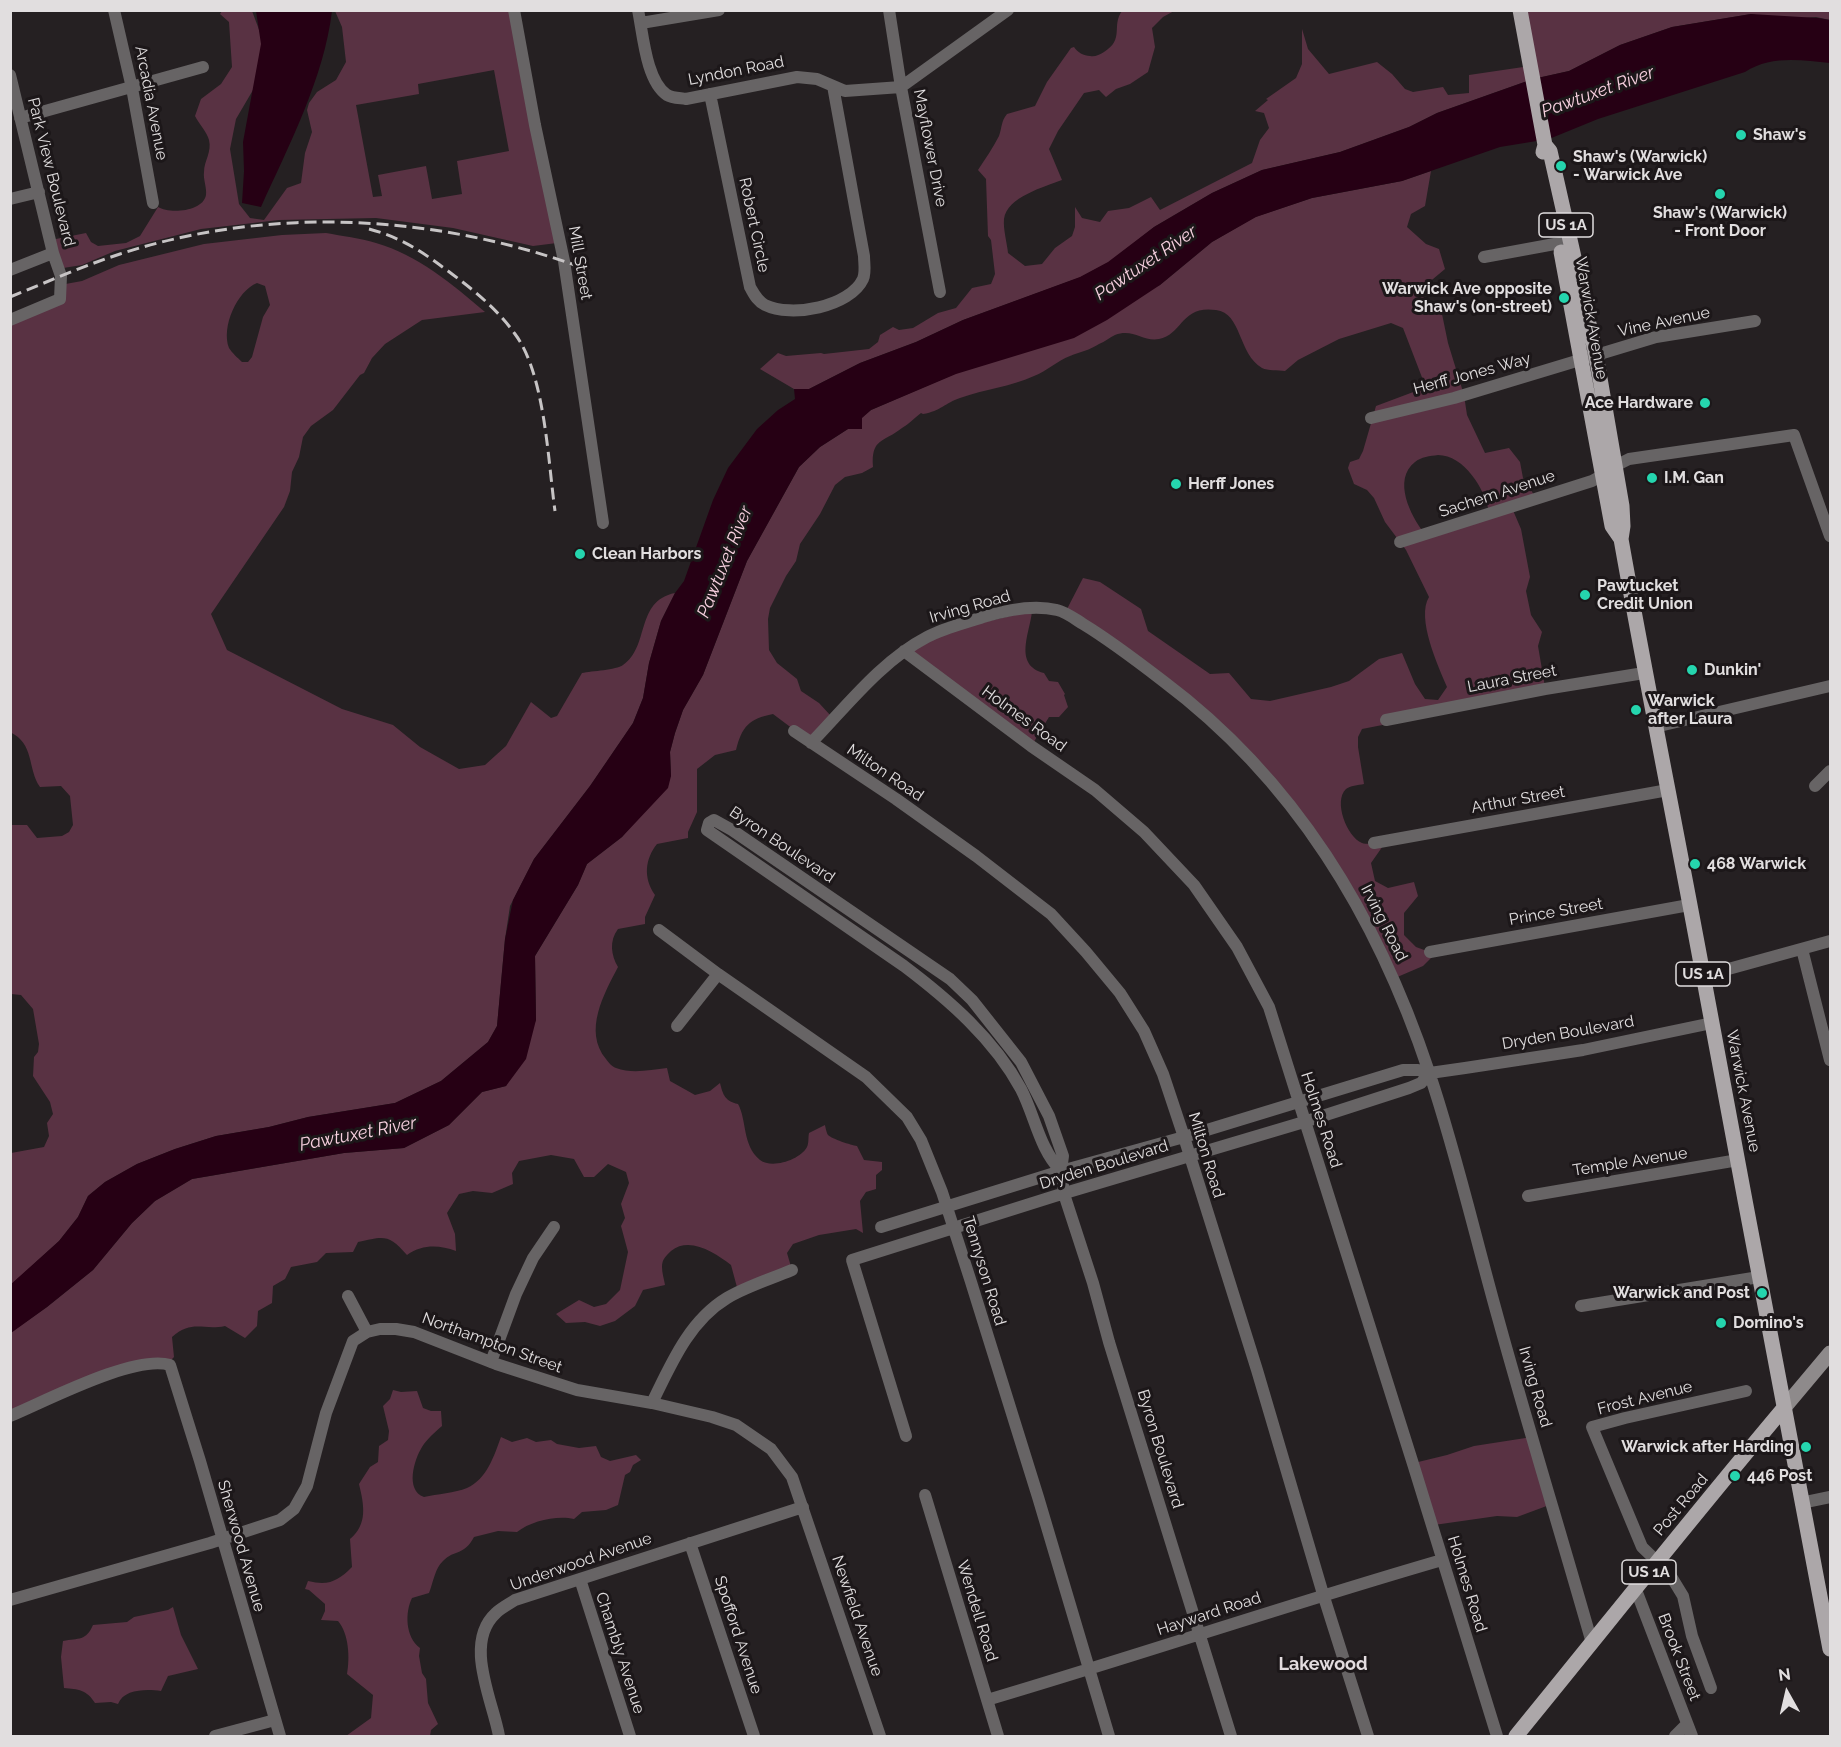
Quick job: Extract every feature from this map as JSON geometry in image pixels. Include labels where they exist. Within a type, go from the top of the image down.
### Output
[{"type":"main road","points":[[1520,10],[1544,143]]},
{"type":"main road","name":"Warwick Avenue","points":[[1544,143],[1543,153],[1581,361],[1609,471],[1622,507],[1623,526],[1620,539],[1644,673],[1830,1649]]},
{"type":"main road","name":"Warwick Avenue","points":[[1544,143],[1550,151],[1596,355],[1609,471]]},
{"type":"main road","name":"Post Road","points":[[1516,1737],[1636,1590],[1656,1562],[1830,1353]]},
{"type":"street","name":"Arcadia Avenue","points":[[114,10],[132,88],[153,203]]},
{"type":"street","name":"Mill Street","points":[[514,10],[565,267],[603,523]]},
{"type":"street","points":[[639,17],[719,10]]},
{"type":"street","name":"Mayflower Drive","points":[[889,10],[901,87],[940,292]]},
{"type":"street","points":[[901,87],[1008,10]]},
{"type":"street","name":"Lyndon Road","points":[[639,17],[651,74],[660,88],[669,96],[686,99],[798,77],[816,79],[845,91],[901,87]]},
{"type":"street","points":[[20,118],[203,67]]},
{"type":"street","name":"Park View Boulevard","points":[[10,75],[53,253],[61,276],[60,299],[10,320]]},
{"type":"street","name":"Robert Circle","points":[[710,94],[750,287],[757,299],[766,306],[797,310],[831,305],[856,289],[864,277],[864,256],[833,86]]},
{"type":"street","points":[[10,199],[39,192]]},
{"type":"street","points":[[1484,256],[1560,243]]},
{"type":"street","points":[[10,270],[53,253]]},
{"type":"street","name":"Vine Avenue","points":[[1581,361],[1656,337],[1755,321]]},
{"type":"street","name":"Herff Jones Way","points":[[1371,417],[1454,398],[1581,361]]},
{"type":"street","name":"Sachem Avenue","points":[[1401,542],[1592,481],[1629,459],[1794,435],[1830,536]]},
{"type":"street","name":"Irving Road","points":[[811,743],[883,669],[904,651],[928,636],[997,613],[1031,607],[1060,610],[1105,638],[1175,690],[1232,741],[1289,802],[1335,866],[1367,921],[1400,992],[1430,1073],[1499,1324],[1592,1643]]},
{"type":"street","name":"Holmes Road","points":[[904,651],[1031,746],[1095,790],[1144,832],[1194,885],[1237,947],[1269,1007],[1497,1737]]},
{"type":"street","name":"Laura Street","points":[[1386,720],[1545,689],[1644,673]]},
{"type":"street","points":[[1655,727],[1830,686]]},
{"type":"street","name":"Milton Road","points":[[794,731],[976,856],[1050,914],[1120,993],[1144,1031],[1184,1137],[1368,1737]]},
{"type":"street","points":[[1815,786],[1830,771]]},
{"type":"street","name":"Arthur Street","points":[[1374,843],[1668,790]]},
{"type":"street","name":"Byron Boulevard","points":[[1060,1171],[1050,1160],[1021,1089],[997,1051],[968,1021],[936,990],[876,946],[707,830],[709,823],[714,820],[732,830],[950,979],[980,1010],[1021,1062],[1049,1116],[1062,1156],[1060,1171],[1064,1194],[1231,1737]]},
{"type":"street","name":"Prince Street","points":[[1430,952],[1689,905]]},
{"type":"street","name":"Tennyson Road","points":[[659,930],[717,974],[866,1077],[907,1117],[921,1140],[947,1207],[1038,1497],[1109,1737]]},
{"type":"street","points":[[876,946],[884,935]]},
{"type":"street","points":[[1703,976],[1830,941]]},
{"type":"street","points":[[1802,949],[1830,1060]]},
{"type":"street","points":[[678,1026],[717,974]]},
{"type":"street","points":[[968,1021],[980,1010]]},
{"type":"street","name":"Dryden Boulevard","points":[[881,1227],[1060,1171],[1184,1137],[1403,1070],[1430,1073],[1583,1050],[1712,1023]]},
{"type":"street","name":"Dryden Boulevard","points":[[906,1436],[852,1260],[1304,1122],[1409,1088],[1421,1083],[1430,1073]]},
{"type":"street","name":"Temple Avenue","points":[[1528,1196],[1738,1160]]},
{"type":"street","points":[[491,1362],[532,1258],[554,1227]]},
{"type":"street","points":[[652,1403],[676,1354],[690,1332],[710,1310],[729,1297],[792,1270]]},
{"type":"street","points":[[1581,1306],[1759,1276]]},
{"type":"street","points":[[10,1600],[280,1520],[294,1509],[306,1486],[326,1413],[353,1341],[367,1332],[348,1296]]},
{"type":"street","name":"Northampton Street","points":[[367,1332],[396,1329],[414,1332],[491,1362],[577,1390],[652,1403],[736,1425],[771,1449],[792,1477],[803,1507]]},
{"type":"street","name":"Sherwood Avenue","points":[[10,1416],[100,1378],[139,1365],[161,1362],[170,1365],[280,1737]]},
{"type":"street","name":"Frost Avenue","points":[[1656,1562],[1642,1547],[1592,1427],[1746,1391]]},
{"type":"street","name":"Wendell Road","points":[[925,1495],[999,1737]]},
{"type":"street","points":[[1802,1503],[1830,1497]]},
{"type":"street","name":"Underwood Avenue","points":[[498,1737],[483,1676],[481,1640],[485,1626],[495,1613],[515,1600],[803,1507]]},
{"type":"street","name":"Newfield Avenue","points":[[803,1507],[880,1737]]},
{"type":"street","name":"Spofford Avenue","points":[[690,1543],[754,1737]]},
{"type":"street","name":"Hayward Road","points":[[987,1700],[1323,1594],[1442,1560]]},
{"type":"street","points":[[1656,1562],[1669,1573],[1683,1596],[1692,1636],[1711,1688]]},
{"type":"street","name":"Chambly Avenue","points":[[580,1579],[630,1737]]},
{"type":"street","name":"Brook Street","points":[[1636,1590],[1692,1737]]},
{"type":"street","points":[[216,1737],[275,1720]]},
{"type":"street","points":[[1675,1737],[1687,1724]]},
{"type":"shaded area","points":[[1526,10],[1830,11],[1830,20],[1816,17],[1778,20],[1751,14],[1672,27],[1620,45],[1569,71],[1533,79],[1437,113],[1409,127],[1340,152],[1262,170],[1212,193],[1154,227],[1111,261],[1081,277],[963,320],[916,342],[860,363],[809,389],[794,389],[760,369],[778,353],[786,356],[869,349],[878,342],[880,335],[893,327],[899,330],[913,328],[938,313],[956,308],[972,288],[991,284],[995,274],[991,240],[988,236],[986,179],[978,170],[999,136],[1007,114],[1035,106],[1047,82],[1071,48],[1074,47],[1088,56],[1094,56],[1110,47],[1116,37],[1122,11],[1174,11],[1163,17],[1152,28],[1155,47],[1148,72],[1106,97],[1099,90],[1084,93],[1058,131],[1049,149],[1062,180],[1027,194],[1007,211],[1004,223],[1008,253],[1025,266],[1042,264],[1055,248],[1072,236],[1075,227],[1075,207],[1082,218],[1100,222],[1108,211],[1129,208],[1151,197],[1160,210],[1252,163],[1260,140],[1269,128],[1264,113],[1255,111],[1268,100],[1266,99],[1296,78],[1302,64],[1302,29],[1308,49],[1329,74],[1377,62],[1405,89],[1413,92],[1443,87],[1448,95],[1469,93],[1469,75],[1530,66]]},
{"type":"shaded area","points":[[222,11],[252,11],[261,35],[262,59],[253,90],[236,119],[230,149],[239,204],[250,218],[264,220],[287,188],[301,183],[305,153],[312,132],[307,110],[309,103],[317,92],[336,80],[346,62],[342,27],[335,11],[515,11],[557,243],[533,246],[453,228],[376,218],[279,220],[201,229],[115,251],[82,265],[57,269],[51,240],[86,233],[91,242],[98,246],[126,243],[140,236],[158,207],[177,211],[185,210],[204,201],[206,192],[204,168],[210,144],[207,134],[195,116],[201,99],[221,84],[232,67],[229,22],[220,14]],"holes":[[[494,70],[509,151],[457,161],[462,194],[432,199],[426,166],[378,175],[382,196],[373,197],[356,105],[419,94],[418,84]]]},
{"type":"shaded area","points":[[1431,171],[1425,206],[1411,214],[1407,227],[1426,244],[1439,249],[1445,269],[1427,284],[1422,294],[1431,309],[1442,314],[1448,343],[1464,395],[1467,415],[1485,453],[1509,448],[1520,462],[1523,478],[1536,498],[1512,508],[1521,529],[1530,577],[1526,591],[1531,615],[1542,632],[1538,646],[1546,693],[1362,729],[1358,737],[1364,784],[1346,789],[1342,795],[1341,810],[1351,834],[1356,839],[1362,843],[1385,843],[1371,863],[1375,881],[1388,888],[1414,882],[1418,896],[1404,913],[1404,935],[1416,947],[1435,954],[1423,966],[1395,978],[1335,864],[1232,738],[1066,611],[1083,578],[1100,582],[1141,609],[1148,631],[1210,674],[1229,673],[1251,699],[1270,701],[1331,687],[1349,681],[1379,659],[1402,653],[1415,684],[1425,699],[1438,700],[1447,687],[1434,655],[1427,629],[1425,617],[1429,597],[1406,550],[1385,522],[1374,498],[1367,490],[1354,484],[1348,468],[1350,462],[1359,459],[1363,451],[1376,406],[1416,391],[1423,380],[1403,328],[1391,323],[1339,339],[1298,360],[1285,371],[1264,369],[1254,362],[1231,318],[1216,310],[1196,312],[1173,332],[1159,339],[1121,333],[1092,348],[1065,358],[1025,380],[969,395],[934,411],[921,413],[876,446],[873,467],[862,473],[845,477],[835,485],[820,514],[800,544],[796,561],[770,608],[768,619],[769,650],[777,663],[797,679],[801,691],[819,703],[831,716],[809,741],[773,714],[758,718],[744,729],[736,750],[715,755],[697,769],[697,812],[688,832],[688,838],[657,844],[648,862],[647,875],[655,895],[645,917],[645,924],[618,929],[613,938],[613,953],[618,967],[602,1001],[596,1025],[599,1048],[609,1063],[616,1068],[628,1071],[667,1068],[670,1081],[695,1095],[710,1091],[720,1083],[725,1097],[738,1104],[750,1147],[754,1154],[765,1163],[785,1162],[798,1156],[807,1147],[809,1133],[825,1125],[830,1137],[857,1146],[864,1160],[882,1162],[882,1170],[876,1175],[876,1189],[866,1192],[860,1201],[863,1233],[856,1229],[819,1235],[793,1244],[787,1253],[792,1270],[738,1291],[731,1265],[702,1248],[686,1245],[678,1247],[671,1251],[663,1262],[665,1285],[643,1290],[635,1306],[615,1321],[600,1326],[585,1322],[566,1323],[556,1314],[579,1300],[594,1307],[606,1304],[620,1290],[628,1252],[621,1226],[625,1218],[621,1204],[629,1183],[626,1172],[608,1164],[594,1177],[584,1177],[574,1159],[551,1155],[519,1161],[512,1173],[513,1184],[492,1193],[473,1191],[459,1194],[447,1213],[455,1234],[456,1251],[431,1247],[413,1251],[407,1255],[395,1243],[386,1238],[380,1238],[358,1242],[353,1252],[326,1253],[317,1262],[291,1267],[285,1279],[273,1286],[272,1303],[258,1311],[257,1326],[245,1338],[225,1326],[186,1328],[172,1337],[174,1357],[169,1362],[159,1361],[11,1414],[10,1333],[93,1270],[132,1223],[155,1201],[192,1179],[344,1153],[404,1148],[449,1125],[482,1092],[506,1086],[536,1020],[535,956],[578,885],[587,864],[622,837],[671,776],[670,752],[683,710],[703,675],[747,561],[799,467],[820,447],[848,429],[871,410],[1160,285],[1212,242],[1255,217],[1312,198],[1402,181]],"holes":[[[1438,455],[1447,457],[1465,467],[1472,475],[1483,493],[1489,512],[1424,533],[1409,508],[1404,488],[1405,478],[1408,470],[1420,459]]]},
{"type":"shaded area","points":[[326,233],[391,248],[434,272],[485,312],[422,320],[385,344],[333,410],[311,426],[303,437],[284,507],[211,614],[227,650],[342,709],[393,725],[420,747],[459,769],[485,765],[506,746],[531,702],[551,718],[557,716],[582,673],[623,665],[637,647],[648,615],[654,605],[662,598],[675,593],[661,621],[649,663],[643,698],[633,723],[590,786],[534,859],[510,906],[497,1026],[488,1042],[441,1081],[395,1103],[308,1117],[269,1127],[216,1136],[137,1164],[105,1182],[88,1196],[78,1217],[59,1241],[11,1285],[11,1153],[44,1147],[49,1136],[47,1123],[53,1114],[50,1102],[33,1076],[34,1057],[38,1052],[39,1044],[33,1009],[21,995],[11,994],[10,825],[27,825],[37,838],[62,836],[69,832],[73,825],[70,796],[61,786],[40,787],[27,750],[18,737],[10,732],[11,325],[56,306],[60,285],[82,281],[119,265],[204,244],[282,235]],"holes":[[[257,283],[265,286],[270,305],[263,317],[252,357],[248,362],[242,362],[229,348],[227,340],[229,320],[237,302],[250,287]]]},
{"type":"shaded area","points":[[1032,611],[1026,656],[1029,663],[1044,673],[1049,681],[1058,682],[1065,694],[1068,707],[1059,717],[1049,717],[1032,745],[907,650],[929,635]]},
{"type":"shaded area","points":[[393,1390],[417,1391],[423,1408],[441,1411],[442,1426],[424,1444],[414,1467],[415,1488],[424,1497],[457,1491],[474,1484],[485,1473],[501,1437],[512,1442],[527,1438],[536,1442],[551,1440],[557,1444],[579,1448],[596,1446],[601,1457],[610,1461],[636,1455],[641,1460],[633,1465],[630,1472],[625,1475],[618,1505],[606,1510],[582,1512],[574,1519],[544,1520],[517,1532],[498,1531],[474,1537],[467,1547],[443,1561],[436,1572],[429,1593],[412,1598],[408,1610],[409,1631],[411,1638],[420,1648],[419,1656],[422,1673],[426,1679],[428,1703],[438,1724],[431,1730],[430,1736],[346,1736],[371,1718],[373,1695],[347,1674],[348,1646],[342,1626],[338,1621],[321,1620],[325,1604],[305,1589],[308,1581],[322,1583],[333,1581],[352,1567],[350,1539],[360,1527],[363,1514],[359,1484],[370,1467],[378,1462],[379,1446],[388,1440],[389,1431],[383,1406],[390,1399]]},
{"type":"shaded area","points":[[1532,1437],[1552,1504],[1517,1517],[1497,1516],[1434,1525],[1414,1463],[1474,1446]]},
{"type":"shaded area","points":[[173,1607],[181,1635],[198,1669],[168,1676],[161,1691],[142,1690],[130,1693],[125,1695],[118,1704],[95,1703],[89,1695],[82,1691],[64,1688],[61,1657],[63,1641],[85,1636],[93,1625],[127,1622],[134,1617]]},
{"type":"water","points":[[256,11],[332,11],[321,61],[304,111],[261,207],[242,203],[243,142],[261,44]]},
{"type":"water","name":"Pawtuxet River","points":[[1751,14],[1830,20],[1830,63],[1786,60],[1765,63],[1745,72],[1598,119],[1549,139],[1500,147],[1402,181],[1312,198],[1256,217],[1212,242],[1160,285],[1107,320],[1074,338],[956,374],[871,410],[862,418],[862,429],[848,429],[820,447],[799,467],[747,561],[703,675],[683,710],[670,752],[671,776],[668,788],[622,837],[587,864],[578,885],[535,956],[536,1020],[526,1059],[506,1086],[482,1092],[449,1125],[404,1148],[344,1153],[192,1179],[155,1201],[132,1223],[93,1270],[11,1333],[10,1285],[59,1241],[78,1217],[88,1196],[105,1182],[137,1164],[216,1136],[269,1127],[308,1117],[395,1103],[441,1081],[488,1042],[497,1026],[505,939],[513,900],[534,859],[590,786],[633,723],[643,698],[649,663],[661,621],[675,593],[684,581],[713,500],[728,468],[757,429],[778,410],[795,399],[794,389],[809,389],[860,363],[916,342],[963,320],[1080,277],[1108,262],[1154,227],[1212,193],[1262,170],[1340,152],[1409,127],[1437,113],[1533,79],[1569,71],[1620,45],[1672,27]]},
{"type":"railway","points":[[10,297],[120,254],[176,239],[233,228],[291,223],[348,222],[406,226],[463,235],[520,248],[575,265]]},
{"type":"railway","points":[[369,229],[403,242],[442,266],[486,301],[515,334],[525,351],[539,394],[555,511]]},
{"type":"place","name":"Shaw's","points":[[1741,135]]},
{"type":"place","name":"Shaw's (Warwick) - Warwick Ave","points":[[1561,166]]},
{"type":"place","name":"Shaw's (Warwick) - Front Door","points":[[1720,194]]},
{"type":"place","name":"Warwick Ave opposite Shaw's (on-street)","points":[[1564,298]]},
{"type":"place","name":"Ace Hardware","points":[[1705,403]]},
{"type":"place","name":"I.M. Gan","points":[[1652,478]]},
{"type":"place","name":"Herff Jones","points":[[1176,484]]},
{"type":"place","name":"Clean Harbors","points":[[580,554]]},
{"type":"place","name":"Pawtucket Credit Union","points":[[1585,595]]},
{"type":"place","name":"Dunkin'","points":[[1692,670]]},
{"type":"place","name":"Warwick after Laura","points":[[1636,710]]},
{"type":"place","name":"468 Warwick","points":[[1695,864]]},
{"type":"place","name":"Warwick and Post","points":[[1762,1293]]},
{"type":"place","name":"Domino's","points":[[1721,1323]]},
{"type":"place","name":"Warwick after Harding","points":[[1806,1447]]},
{"type":"place","name":"446 Post","points":[[1735,1476]]},
{"type":"district","name":"Lakewood","points":[[1323,1665]]}]
